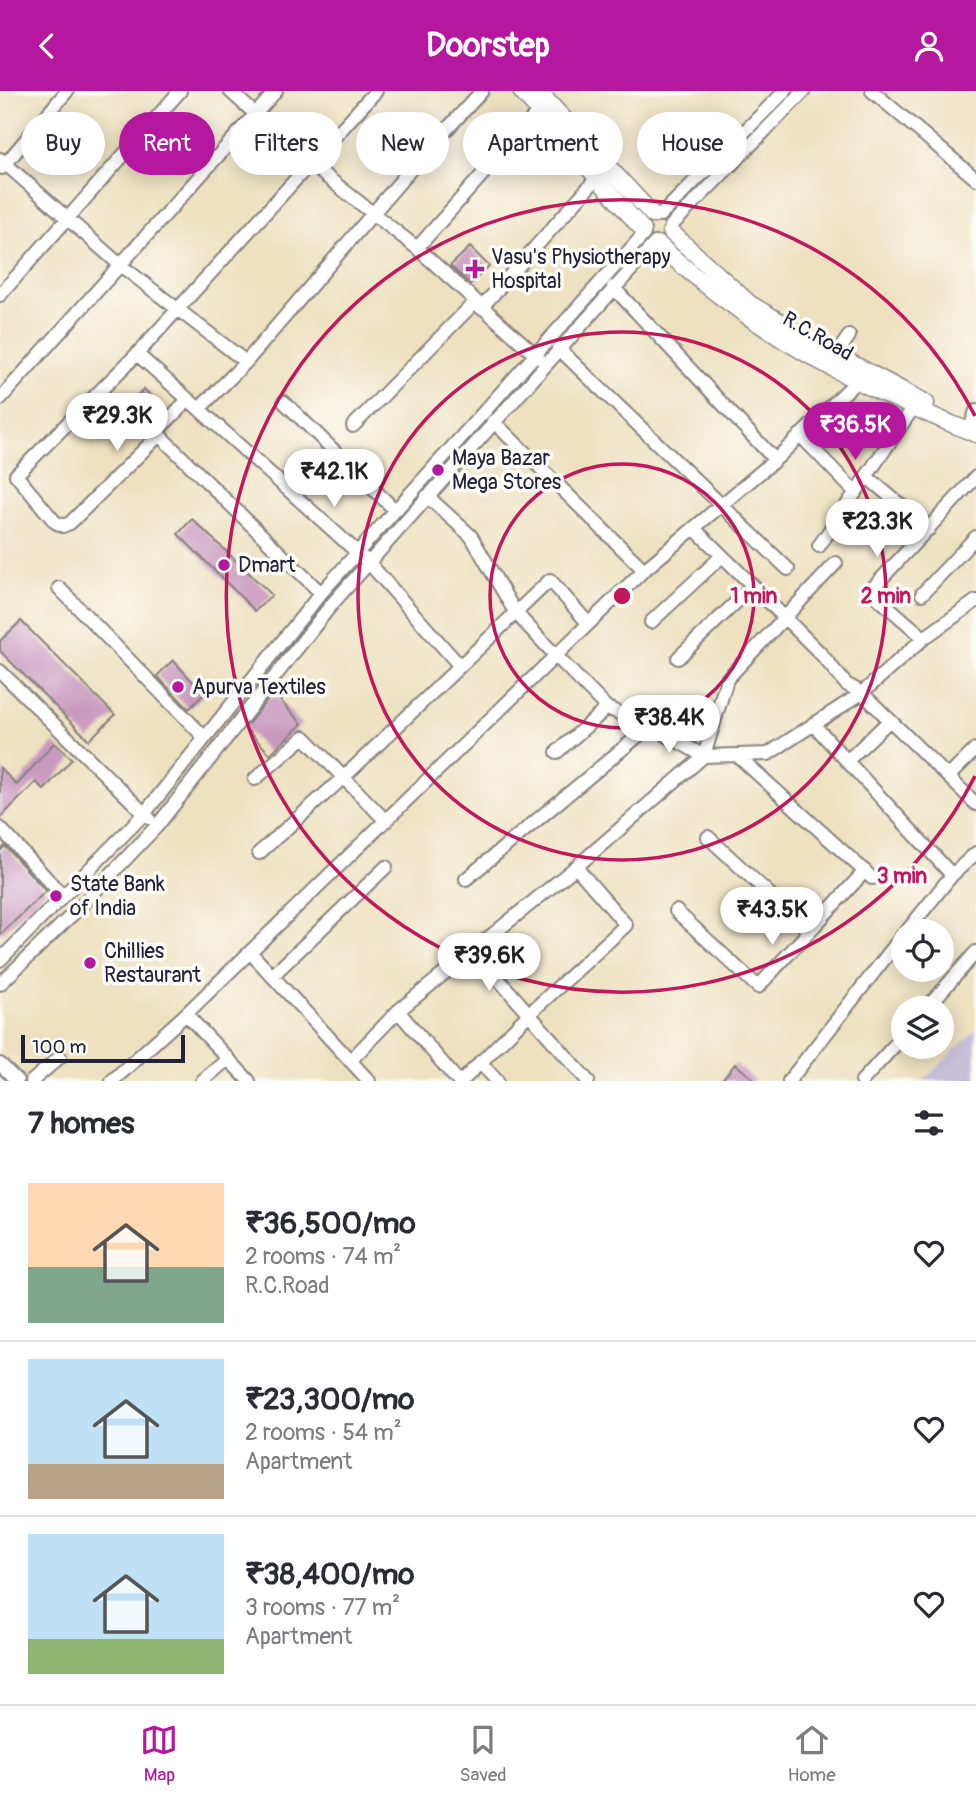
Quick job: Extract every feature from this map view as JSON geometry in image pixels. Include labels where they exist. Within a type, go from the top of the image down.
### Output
[{"type":"main road","name":"R.C.Road","points":[[521,91],[538,112]]},
{"type":"main road","name":"R.C.Road","points":[[538,91],[664,222],[750,304],[836,355],[862,376],[913,408],[975,423]]},
{"type":"main road","name":"R.C.Road","points":[[593,175],[650,238],[739,313],[793,348],[975,423]]},
{"type":"main road","points":[[664,222],[668,239],[650,238],[645,223],[664,222]]},
{"type":"street","points":[[67,91],[2,165],[177,311],[246,362]]},
{"type":"street","points":[[0,295],[180,91]]},
{"type":"street","points":[[230,91],[251,112]]},
{"type":"street","points":[[257,112],[276,91]]},
{"type":"street","points":[[342,128],[376,91]]},
{"type":"street","points":[[198,409],[246,362],[482,91]]},
{"type":"street","points":[[664,222],[785,91]]},
{"type":"street","points":[[664,222],[804,91]]},
{"type":"street","points":[[872,91],[976,179]]},
{"type":"street","points":[[0,399],[229,143]]},
{"type":"street","points":[[159,435],[70,523],[63,526],[55,522],[16,475],[137,354],[298,175]]},
{"type":"street","points":[[324,175],[417,248],[545,363]]},
{"type":"street","points":[[417,248],[482,175]]},
{"type":"street","points":[[354,426],[478,305],[596,179]]},
{"type":"street","points":[[0,983],[77,910],[157,826],[332,604],[613,287],[650,238]]},
{"type":"street","points":[[0,960],[144,814],[357,552],[534,353],[650,238]]},
{"type":"street","points":[[613,287],[775,460]]},
{"type":"street","points":[[836,355],[849,336]]},
{"type":"street","points":[[558,348],[720,507],[788,569]]},
{"type":"street","points":[[137,354],[369,563],[459,664]]},
{"type":"street","points":[[112,1081],[186,1014],[644,570],[775,460],[862,376]]},
{"type":"street","points":[[188,400],[156,432],[321,593]]},
{"type":"street","points":[[284,401],[395,510]]},
{"type":"street","points":[[818,546],[913,408]]},
{"type":"street","points":[[493,421],[644,570]]},
{"type":"street","points":[[800,435],[854,491]]},
{"type":"street","points":[[924,638],[870,591],[976,477]]},
{"type":"street","points":[[873,482],[929,529]]},
{"type":"street","points":[[427,496],[471,536],[515,612],[607,708],[650,726],[704,756],[768,754],[862,694],[924,638],[976,601]]},
{"type":"street","points":[[694,528],[784,616],[846,684],[862,694],[976,804]]},
{"type":"street","points":[[922,594],[976,537]]},
{"type":"street","points":[[651,622],[722,556]]},
{"type":"street","points":[[350,1061],[398,1011],[576,867],[704,756],[727,679],[836,563]]},
{"type":"street","points":[[259,853],[344,777],[459,664],[550,580],[588,623]]},
{"type":"street","points":[[678,658],[753,586]]},
{"type":"street","points":[[59,588],[205,738]]},
{"type":"street","points":[[0,671],[157,826]]},
{"type":"street","points":[[558,751],[607,708]]},
{"type":"street","points":[[847,761],[890,720]]},
{"type":"street","points":[[813,724],[952,875]]},
{"type":"street","points":[[466,879],[650,726]]},
{"type":"street","points":[[255,779],[304,737],[386,821]]},
{"type":"street","points":[[949,776],[976,750]]},
{"type":"street","points":[[676,911],[758,987],[809,932],[868,875],[738,756]]},
{"type":"street","points":[[0,828],[62,896]]},
{"type":"street","points":[[708,837],[809,932]]},
{"type":"street","points":[[917,919],[952,875],[976,852]]},
{"type":"street","points":[[272,976],[386,867]]},
{"type":"street","points":[[398,1011],[460,1081],[626,925],[576,867]]},
{"type":"street","points":[[473,950],[588,1081]]},
{"type":"street","points":[[789,1081],[891,951]]},
{"type":"street","points":[[250,952],[369,1081]]},
{"type":"street","points":[[938,996],[976,952]]},
{"type":"street","points":[[186,1014],[249,1081]]},
{"type":"street","points":[[862,1081],[891,1049]]},
{"type":"street","points":[[32,1081],[60,1057]]},
{"type":"street","points":[[202,1081],[228,1059]]},
{"type":"street","points":[[480,1062],[497,1081]]},
{"type":"street","points":[[1,1069],[17,1081]]},
{"type":"shaded area","points":[[976,1030],[976,1081],[923,1081],[946,1059],[954,1059],[954,1051]]},
{"type":"building","points":[[470,247],[489,266],[470,284],[450,266]]},
{"type":"building","points":[[144,389],[163,407],[145,425],[126,407]]},
{"type":"building","name":"Dmart","points":[[192,519],[272,595],[255,611],[178,534]]},
{"type":"building","points":[[21,621],[115,715],[89,740],[0,651],[0,641]]},
{"type":"building","name":"Apurva Textiles","points":[[173,660],[204,694],[189,709],[157,676]]},
{"type":"building","points":[[273,693],[302,724],[270,754],[245,728]]},
{"type":"building","points":[[54,743],[72,759],[44,790],[36,782],[0,818],[0,768],[17,785]]},
{"type":"building","points":[[5,846],[46,891],[0,935],[0,851]]},
{"type":"building","points":[[735,1064],[756,1081],[721,1081]]},
{"type":"place","name":"Vasu's Physiotherapy Hospital","points":[[475,269]]},
{"type":"place","name":"Maya Bazar Mega Stores","points":[[438,470]]},
{"type":"place","name":"Dmart","points":[[224,565]]},
{"type":"place","name":"Apurva Textiles","points":[[178,687]]},
{"type":"place","name":"State Bank of India","points":[[56,896]]},
{"type":"place","name":"Chillies Restaurant","points":[[90,963]]}]
